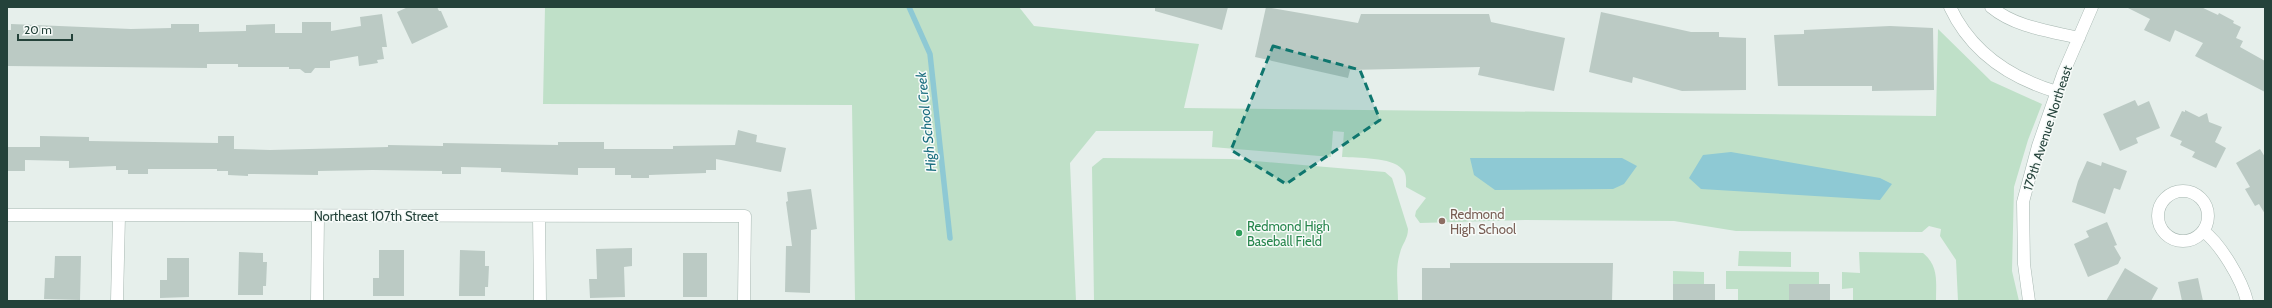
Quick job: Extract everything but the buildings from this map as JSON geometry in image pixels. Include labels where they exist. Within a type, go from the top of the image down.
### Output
[{"type":"street","points":[[1950,7],[1967,36],[1988,57],[2020,79],[2057,92]]},
{"type":"street","points":[[1991,7],[2010,20],[2026,26],[2079,38]]},
{"type":"street","name":"179th Avenue Northeast","points":[[2029,301],[2024,264],[2023,202],[2038,146],[2057,92],[2092,7]]},
{"type":"street","points":[[2184,190],[2198,196],[2207,208],[2207,224],[2203,231],[2198,236],[2182,240],[2168,235],[2159,223],[2158,215],[2163,200],[2169,195],[2184,190]]},
{"type":"street","name":"Northeast 107th Street","points":[[7,215],[539,217],[745,216],[744,301]]},
{"type":"street","points":[[117,301],[119,216]]},
{"type":"street","points":[[317,301],[318,216]]},
{"type":"street","points":[[539,217],[540,301]]},
{"type":"street","points":[[2203,231],[2209,235],[2230,263],[2247,301]]},
{"type":"highlighted area","points":[[1273,46],[1360,70],[1380,120],[1286,184],[1231,150]]},
{"type":"green space","points":[[545,7],[1019,7],[1034,26],[1199,44],[1184,108],[1936,116],[1938,29],[1991,81],[2042,104],[2028,140],[2014,187],[2012,271],[2019,301],[1958,301],[1956,260],[1940,236],[1941,229],[1929,226],[1922,232],[1736,231],[1674,221],[1525,220],[1420,223],[1415,216],[1416,211],[1426,198],[1406,187],[1406,177],[1404,171],[1397,165],[1383,160],[1342,157],[1344,132],[1333,131],[1331,157],[1212,147],[1213,131],[1096,131],[1070,163],[1076,301],[855,301],[852,105],[543,104]]},
{"type":"green space","name":"Redmond High Baseball Field","points":[[1103,158],[1232,159],[1385,172],[1392,178],[1408,229],[1407,236],[1398,259],[1398,301],[1094,301],[1092,167]]},
{"type":"green space","points":[[1739,251],[1791,252],[1791,267],[1738,266]]},
{"type":"green space","points":[[1859,252],[1923,253],[1932,263],[1936,275],[1936,301],[1853,301],[1853,288],[1842,289],[1842,272],[1860,273]]},
{"type":"green space","points":[[1673,271],[1704,272],[1704,284],[1673,284]]},
{"type":"green space","points":[[1726,271],[1819,272],[1819,284],[1790,284],[1789,301],[1738,301],[1738,289],[1726,289]]},
{"type":"water","points":[[1731,152],[1880,178],[1892,184],[1880,200],[1701,189],[1689,178],[1703,155]]},
{"type":"water","points":[[1470,158],[1622,158],[1637,166],[1624,184],[1613,189],[1495,190],[1474,175]]},
{"type":"waterway","name":"High School Creek","points":[[909,7],[930,54],[950,238]]},
{"type":"place","name":"Redmond High School","points":[[1442,221]]},
{"type":"place","name":"Redmond High Baseball Field","points":[[1239,233]]}]
